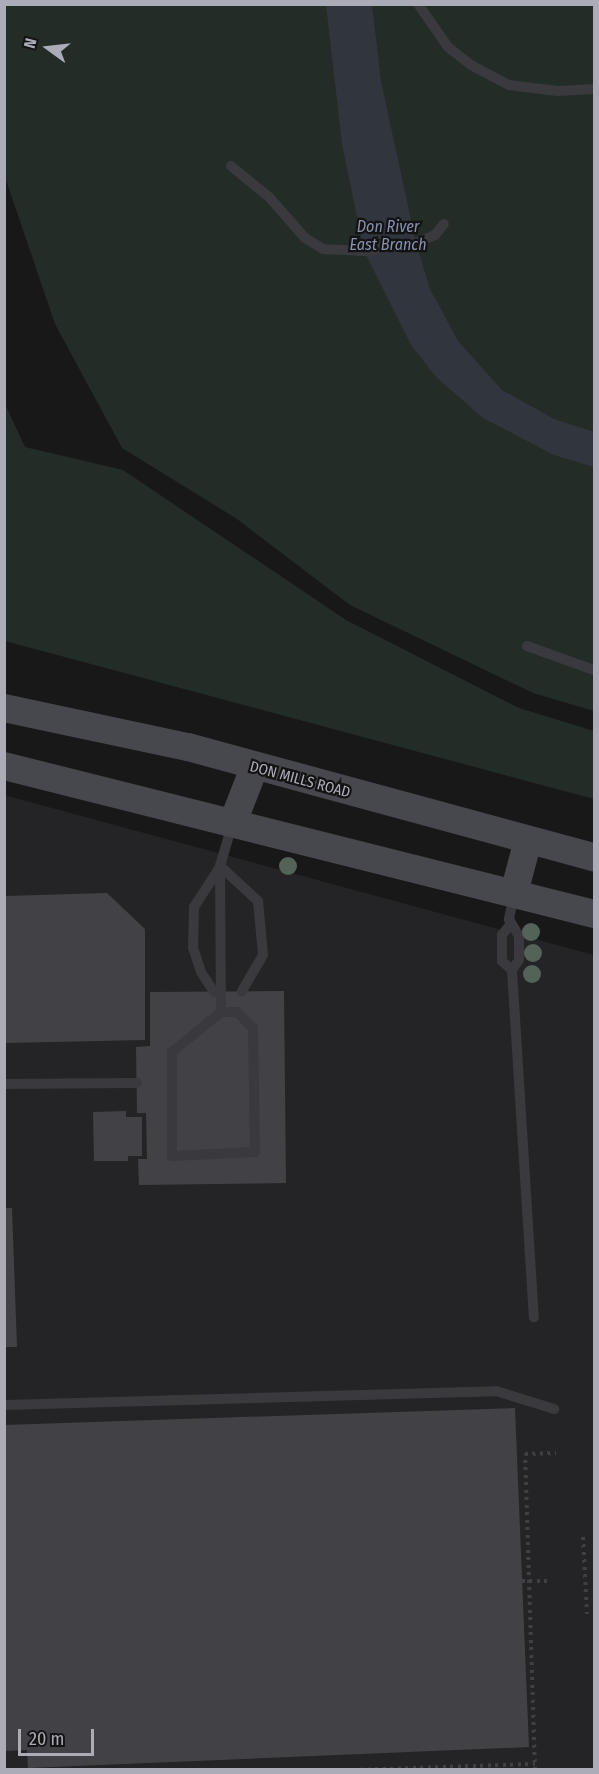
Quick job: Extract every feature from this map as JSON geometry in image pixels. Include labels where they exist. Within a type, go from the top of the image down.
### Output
[{"type":"main road","name":"DON MILLS ROAD","points":[[4,708],[188,747],[254,768],[594,857]]},
{"type":"main road","points":[[4,766],[594,914]]},
{"type":"main road","points":[[233,822],[254,768]]},
{"type":"main road","points":[[514,893],[528,840]]},
{"type":"lane","points":[[418,4],[448,47],[471,65],[508,85],[558,91],[594,89]]},
{"type":"lane","points":[[231,166],[270,198],[305,238],[323,249],[364,251],[416,243],[435,235],[444,224]]},
{"type":"lane","points":[[527,646],[594,670]]},
{"type":"lane","points":[[214,992],[201,972],[193,948],[194,907],[220,866],[233,822]]},
{"type":"lane","points":[[220,866],[258,901],[263,955],[242,992]]},
{"type":"lane","points":[[220,866],[221,1011]]},
{"type":"lane","points":[[512,970],[502,961],[502,935],[510,925],[514,893]]},
{"type":"lane","points":[[510,925],[519,936],[519,960],[512,970],[534,1317]]},
{"type":"lane","points":[[221,1011],[237,1012],[253,1028],[255,1152],[172,1156],[172,1052],[221,1011]]},
{"type":"lane","points":[[4,1084],[136,1083]]},
{"type":"lane","points":[[4,1405],[496,1391],[554,1409]]},
{"type":"path","points":[[353,1770],[535,1767],[525,1454],[556,1453]]},
{"type":"path","points":[[583,1537],[587,1614]]},
{"type":"path","points":[[522,1581],[552,1581]]},
{"type":"shaded area","points":[[4,5],[594,5],[594,711],[533,693],[350,605],[237,519],[122,448],[55,324],[5,177]]},
{"type":"shaded area","points":[[5,404],[25,447],[123,470],[346,620],[519,708],[594,731],[594,799],[5,641]]},
{"type":"shaded area","points":[[4,795],[594,955],[594,1769],[5,1769]]},
{"type":"water","name":"Don River East Branch","points":[[326,5],[372,5],[381,81],[416,243],[430,289],[458,341],[502,390],[554,419],[594,432],[594,467],[554,455],[483,418],[437,378],[411,345],[364,251],[342,144]]},
{"type":"building","points":[[107,893],[145,929],[145,1040],[5,1043],[5,896]]},
{"type":"building","points":[[284,991],[286,1183],[139,1185],[138,1159],[147,1159],[146,1113],[137,1113],[136,1047],[150,1046],[150,992]]},
{"type":"building","points":[[126,1111],[126,1117],[142,1117],[142,1156],[128,1156],[128,1161],[94,1161],[93,1112]]},
{"type":"building","points":[[4,1208],[12,1208],[17,1347],[4,1347]]},
{"type":"building","points":[[515,1408],[529,1747],[28,1768],[27,1750],[4,1751],[4,1425]]}]
